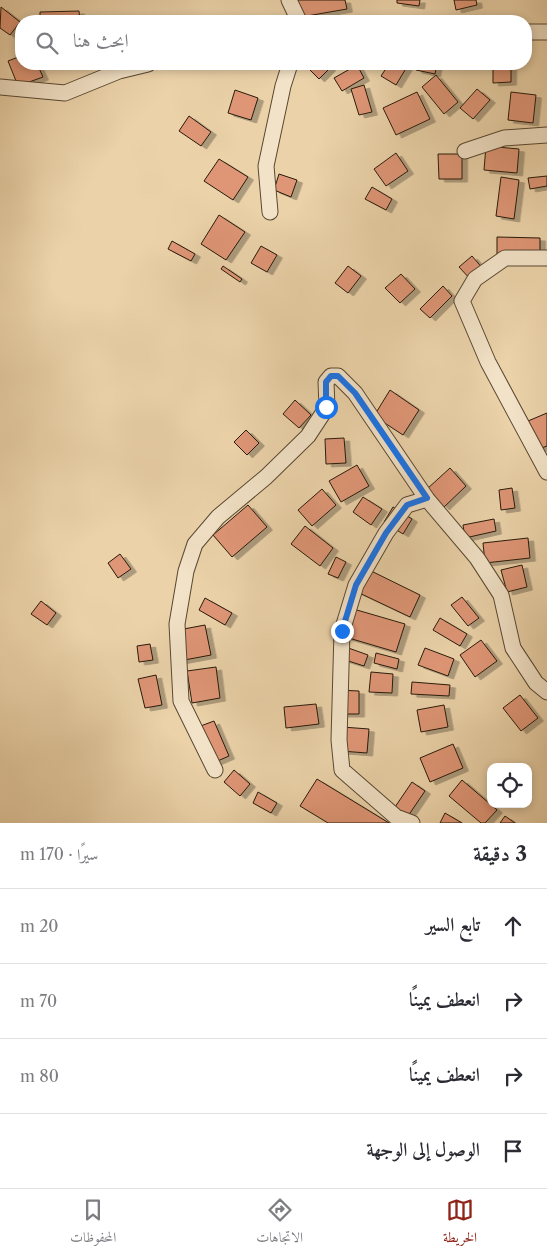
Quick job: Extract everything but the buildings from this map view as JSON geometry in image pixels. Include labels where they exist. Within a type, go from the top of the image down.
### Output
[{"type":"street","points":[[289,0],[296,15]]},
{"type":"street","points":[[532,32],[547,32]]},
{"type":"street","points":[[0,87],[65,93],[123,70]]},
{"type":"street","points":[[270,212],[266,166],[288,70]]},
{"type":"street","points":[[464,151],[504,138],[547,135]]},
{"type":"street","points":[[547,258],[505,258],[475,279],[462,301],[488,362],[547,472]]},
{"type":"street","points":[[215,770],[181,701],[177,624],[186,571],[195,544],[218,517],[266,477],[308,436],[326,407],[326,382],[331,376],[338,376],[355,393],[427,498],[477,558],[501,595],[513,648],[536,683],[547,692]]},
{"type":"street","points":[[412,823],[396,817],[342,770],[339,740],[341,649],[342,631],[356,585],[361,576],[386,533],[407,505],[427,498]]},
{"type":"route","points":[[326,407],[326,382],[331,376],[338,376],[355,393],[427,498],[407,505],[386,533],[356,585],[342,631]]}]
